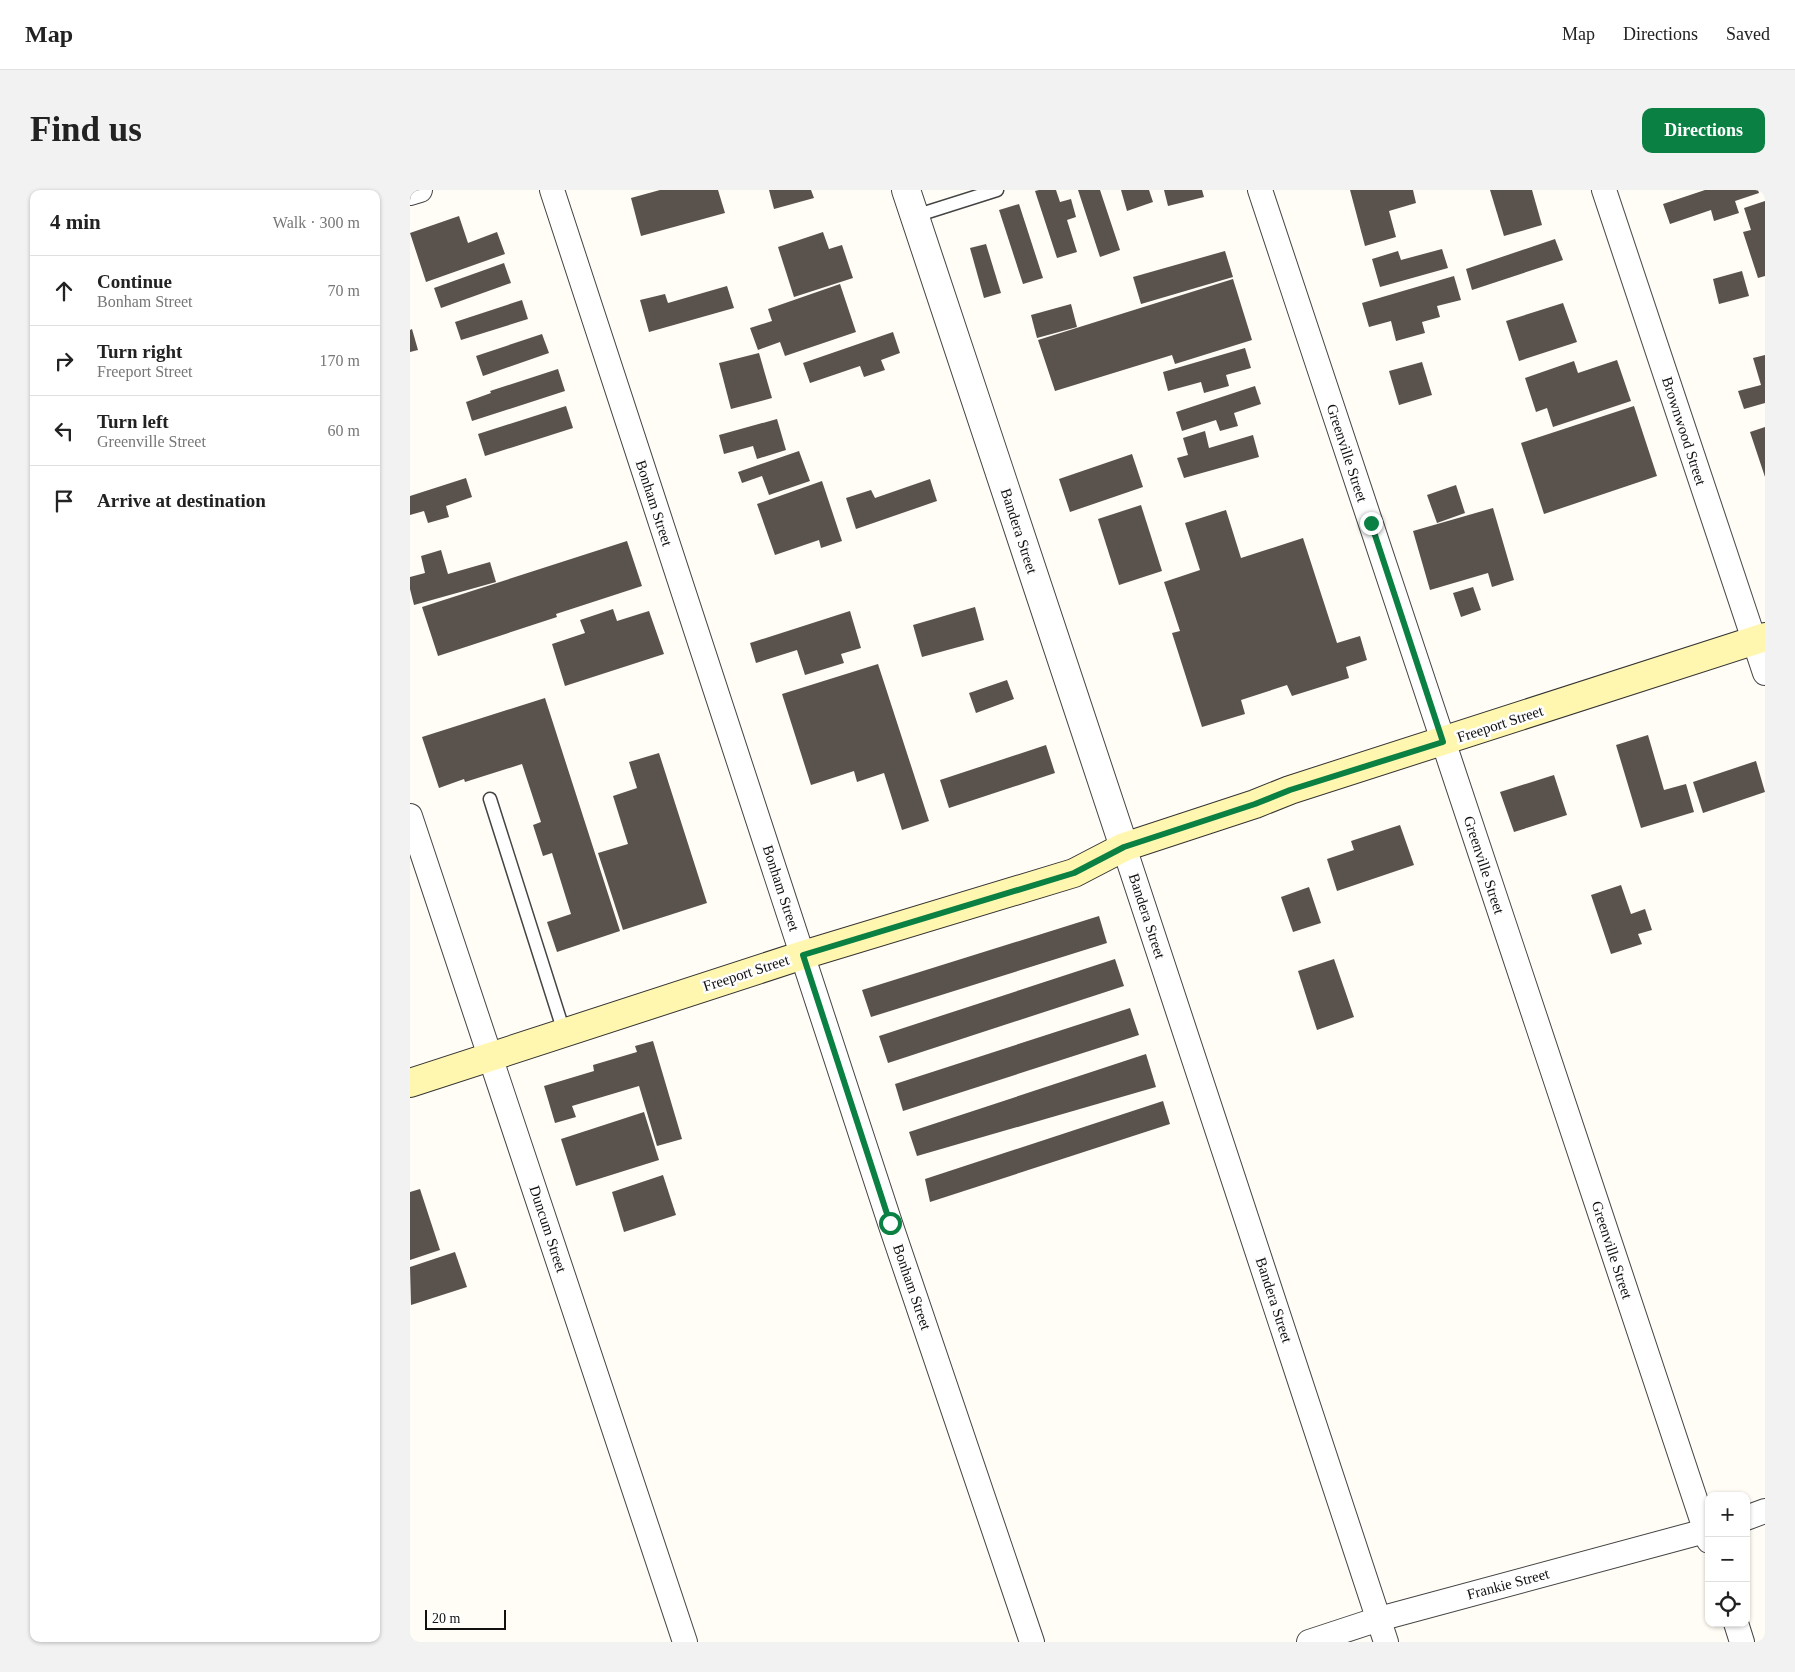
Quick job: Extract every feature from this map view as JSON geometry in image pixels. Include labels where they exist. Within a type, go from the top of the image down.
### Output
[{"type":"main road","name":"Freeport Street","points":[[410,1083],[803,955],[1074,873],[1124,847],[1255,804],[1290,790],[1760,639]]},
{"type":"street","points":[[410,193],[420,190]]},
{"type":"street","name":"Bonham Street","points":[[552,190],[890,1223],[1032,1642]]},
{"type":"street","name":"Bandera Street","points":[[906,190],[1386,1642]]},
{"type":"street","name":"Greenville Street","points":[[1260,190],[1705,1525]]},
{"type":"street","name":"Brownwood Street","points":[[1604,190],[1760,639],[1765,673]]},
{"type":"street","name":"Duncum Street","points":[[410,816],[685,1642]]},
{"type":"street","points":[[1750,1517],[1765,1511]]},
{"type":"street","name":"Frankie Street","points":[[1309,1642],[1379,1619],[1705,1535]]},
{"type":"street","points":[[1737,1627],[1742,1642]]},
{"type":"lane","points":[[914,216],[997,190]]},
{"type":"lane","points":[[490,799],[564,1032]]},
{"type":"building","points":[[660,190],[718,190],[725,213],[641,236],[631,198]]},
{"type":"building","points":[[769,190],[811,190],[814,198],[774,209]]},
{"type":"building","points":[[1056,190],[1060,202],[1071,199],[1076,217],[1067,220],[1077,252],[1057,258],[1035,191]]},
{"type":"building","points":[[1078,190],[1100,190],[1120,250],[1100,257]]},
{"type":"building","points":[[1121,190],[1149,190],[1153,202],[1127,211]]},
{"type":"building","points":[[1164,190],[1202,190],[1204,197],[1168,206]]},
{"type":"building","points":[[1350,190],[1413,190],[1416,203],[1389,211],[1396,237],[1365,246]]},
{"type":"building","points":[[1490,190],[1532,190],[1542,225],[1504,236]]},
{"type":"building","points":[[1705,190],[1758,190],[1759,193],[1735,201],[1739,213],[1714,221],[1711,210],[1670,224],[1663,204]]},
{"type":"building","points":[[1765,201],[1765,276],[1758,278],[1743,232],[1751,230],[1744,208]]},
{"type":"building","points":[[1019,204],[1043,278],[1023,284],[999,210]]},
{"type":"building","points":[[459,216],[468,243],[497,232],[505,254],[426,282],[410,233]]},
{"type":"building","points":[[823,232],[829,249],[842,245],[853,278],[794,297],[778,247]]},
{"type":"building","points":[[1555,239],[1563,260],[1472,290],[1466,269]]},
{"type":"building","points":[[986,244],[1001,293],[984,298],[970,248]]},
{"type":"building","points":[[1442,249],[1448,268],[1380,287],[1372,259],[1398,251],[1401,260]]},
{"type":"building","points":[[1225,251],[1233,277],[1141,304],[1133,277]]},
{"type":"building","points":[[504,263],[511,283],[441,308],[434,288]]},
{"type":"building","points":[[1742,271],[1749,296],[1719,304],[1713,279]]},
{"type":"building","points":[[1454,276],[1461,300],[1437,306],[1440,317],[1422,322],[1425,333],[1396,341],[1391,321],[1369,327],[1362,303]]},
{"type":"building","points":[[1233,279],[1252,340],[1175,364],[1172,355],[1055,391],[1038,340]]},
{"type":"building","points":[[840,284],[856,332],[785,356],[780,342],[758,350],[750,328],[772,321],[768,309]]},
{"type":"building","points":[[727,286],[734,308],[649,332],[640,300],[665,294],[668,303]]},
{"type":"building","points":[[522,300],[528,319],[461,340],[455,322]]},
{"type":"building","points":[[1563,303],[1577,342],[1519,361],[1506,321]]},
{"type":"building","points":[[1071,304],[1077,327],[1037,338],[1031,315]]},
{"type":"building","points":[[412,329],[418,350],[410,352],[410,330]]},
{"type":"building","points":[[893,332],[900,353],[881,360],[885,370],[864,377],[860,366],[810,383],[803,363]]},
{"type":"building","points":[[542,334],[549,353],[483,376],[476,356]]},
{"type":"building","points":[[1245,348],[1251,368],[1226,375],[1229,386],[1204,393],[1201,382],[1168,391],[1163,372]]},
{"type":"building","points":[[759,353],[772,398],[731,409],[719,363]]},
{"type":"building","points":[[1765,355],[1765,403],[1744,409],[1738,391],[1761,385],[1753,358]]},
{"type":"building","points":[[1617,360],[1631,401],[1553,427],[1547,408],[1536,412],[1525,378],[1574,361],[1578,373]]},
{"type":"building","points":[[1422,362],[1432,395],[1399,405],[1389,371]]},
{"type":"building","points":[[558,369],[565,391],[472,421],[466,402],[491,393],[490,391]]},
{"type":"building","points":[[1255,386],[1261,404],[1234,413],[1238,426],[1220,431],[1216,420],[1182,431],[1176,412]]},
{"type":"building","points":[[566,406],[573,428],[485,456],[478,434]]},
{"type":"building","points":[[1634,406],[1657,476],[1544,514],[1521,443]]},
{"type":"building","points":[[777,419],[786,450],[757,459],[753,446],[724,454],[719,435]]},
{"type":"building","points":[[1765,427],[1765,477],[1750,432]]},
{"type":"building","points":[[1205,431],[1209,448],[1253,435],[1259,457],[1184,478],[1177,458],[1188,455],[1183,438]]},
{"type":"building","points":[[799,451],[810,481],[769,495],[762,476],[742,483],[738,472]]},
{"type":"building","points":[[1132,454],[1143,487],[1070,512],[1059,479]]},
{"type":"building","points":[[466,478],[472,497],[446,506],[449,517],[428,523],[424,511],[410,515],[410,496]]},
{"type":"building","points":[[930,479],[937,501],[856,529],[846,498],[871,490],[875,498]]},
{"type":"building","points":[[822,481],[842,541],[821,548],[819,540],[775,555],[757,504]]},
{"type":"building","points":[[1456,485],[1465,513],[1437,523],[1427,495]]},
{"type":"building","points":[[1141,505],[1162,571],[1119,585],[1098,519]]},
{"type":"building","points":[[1493,508],[1514,580],[1492,587],[1488,573],[1430,590],[1413,531]]},
{"type":"building","points":[[1226,510],[1241,558],[1303,538],[1337,643],[1360,636],[1367,660],[1346,667],[1349,678],[1292,696],[1287,685],[1241,700],[1245,714],[1202,727],[1172,633],[1180,631],[1164,582],[1200,570],[1185,523]]},
{"type":"building","points":[[627,541],[642,586],[556,614],[557,617],[438,656],[422,607]]},
{"type":"building","points":[[441,550],[448,574],[490,562],[496,582],[414,605],[410,589],[410,577],[425,573],[421,556]]},
{"type":"building","points":[[1473,587],[1481,610],[1461,617],[1453,593]]},
{"type":"building","points":[[975,607],[984,640],[922,657],[913,625]]},
{"type":"building","points":[[613,609],[617,621],[649,611],[664,654],[565,686],[552,644],[585,633],[580,620]]},
{"type":"building","points":[[850,611],[861,648],[841,654],[844,663],[805,675],[797,650],[756,663],[750,643]]},
{"type":"building","points":[[878,664],[929,821],[902,830],[884,773],[857,782],[854,771],[811,785],[782,694]]},
{"type":"building","points":[[1007,680],[1014,699],[976,713],[969,693]]},
{"type":"building","points":[[545,698],[620,931],[557,952],[547,922],[571,914],[552,853],[543,856],[533,825],[541,822],[522,764],[465,782],[464,779],[439,788],[422,737]]},
{"type":"building","points":[[1648,735],[1664,790],[1686,784],[1694,812],[1641,828],[1616,745]]},
{"type":"building","points":[[1046,745],[1055,773],[949,808],[940,780]]},
{"type":"building","points":[[659,753],[707,903],[623,930],[598,853],[628,844],[613,796],[637,788],[629,762]]},
{"type":"building","points":[[1756,761],[1765,792],[1703,813],[1693,782]]},
{"type":"building","points":[[1554,775],[1567,815],[1514,832],[1500,792]]},
{"type":"building","points":[[1400,825],[1414,865],[1337,891],[1327,859],[1354,850],[1351,841]]},
{"type":"building","points":[[1621,885],[1631,914],[1645,909],[1652,930],[1638,934],[1642,944],[1611,954],[1591,895]]},
{"type":"building","points":[[1309,887],[1321,923],[1293,932],[1281,897]]},
{"type":"building","points":[[1099,916],[1107,943],[871,1017],[862,990]]},
{"type":"building","points":[[1115,959],[1124,986],[888,1063],[879,1036]]},
{"type":"building","points":[[1334,959],[1354,1017],[1317,1030],[1298,971]]},
{"type":"building","points":[[1130,1008],[1139,1035],[903,1111],[895,1084]]},
{"type":"building","points":[[653,1041],[682,1139],[657,1146],[639,1086],[572,1106],[576,1117],[555,1123],[544,1086],[594,1071],[593,1065],[637,1052],[635,1046]]},
{"type":"building","points":[[1146,1054],[1156,1087],[917,1156],[909,1132]]},
{"type":"building","points":[[1163,1101],[1170,1124],[930,1202],[925,1179]]},
{"type":"building","points":[[644,1112],[659,1160],[576,1186],[561,1139]]},
{"type":"building","points":[[663,1175],[676,1215],[624,1232],[612,1192]]},
{"type":"building","points":[[420,1189],[440,1250],[410,1260],[410,1192]]},
{"type":"building","points":[[455,1252],[467,1287],[411,1305],[410,1267]]},
{"type":"route","points":[[890,1223],[803,955],[1074,873],[1124,847],[1255,804],[1290,790],[1443,742],[1371,523]]}]
